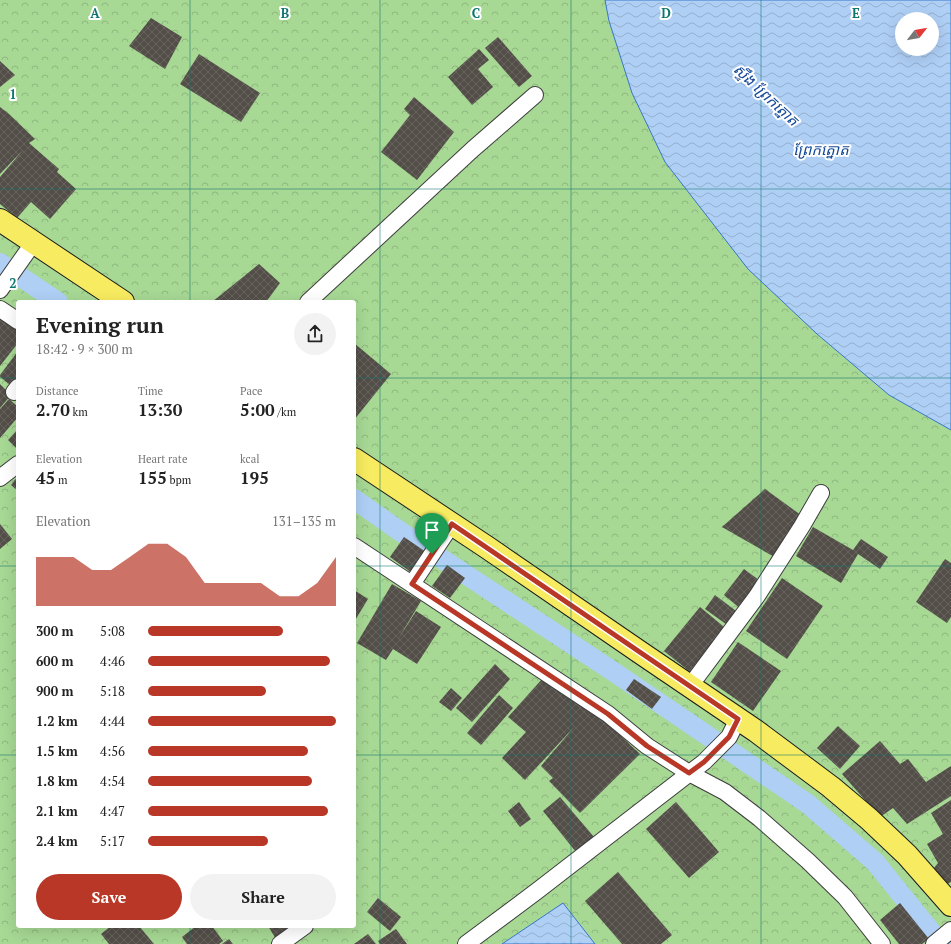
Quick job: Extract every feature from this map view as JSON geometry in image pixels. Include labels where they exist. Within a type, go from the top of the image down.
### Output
[{"type":"main road","points":[[0,220],[120,300]]},
{"type":"main road","points":[[356,460],[690,686],[734,728],[756,731],[831,787],[870,819],[907,855],[951,905]]},
{"type":"street","points":[[310,300],[473,149],[535,95]]},
{"type":"street","points":[[0,290],[34,242]]},
{"type":"street","points":[[0,309],[16,320]]},
{"type":"street","points":[[0,478],[16,466]]},
{"type":"street","points":[[690,686],[757,596],[802,526],[821,493]]},
{"type":"street","points":[[412,584],[452,524]]},
{"type":"street","points":[[356,547],[608,714],[647,746],[689,773],[725,792],[760,818],[845,897],[882,944]]},
{"type":"street","points":[[466,944],[704,762],[734,728]]},
{"type":"street","points":[[280,944],[302,928]]},
{"type":"street","points":[[934,944],[951,930]]},
{"type":"green space","points":[[0,0],[951,0],[951,944],[0,944]]},
{"type":"water","name":"ព្រែកត្នោត","points":[[605,0],[951,0],[951,430],[889,395],[817,334],[748,269],[665,162],[632,93],[609,21]]},
{"type":"water","points":[[563,903],[595,944],[502,944]]},
{"type":"building","points":[[151,18],[182,37],[165,69],[129,46]]},
{"type":"building","points":[[498,37],[532,76],[519,87],[485,48]]},
{"type":"building","points":[[479,49],[489,60],[478,69],[493,87],[472,105],[448,77]]},
{"type":"building","points":[[199,54],[260,93],[241,122],[180,84]]},
{"type":"building","points":[[0,61],[15,75],[0,87]]},
{"type":"building","points":[[414,97],[454,132],[417,180],[381,152],[410,115],[404,109]]},
{"type":"building","points":[[0,107],[35,139],[29,143],[59,169],[57,172],[76,189],[50,219],[31,202],[17,218],[0,204],[0,177],[23,150],[0,174]]},
{"type":"building","points":[[259,264],[280,283],[267,300],[214,300]]},
{"type":"building","points":[[0,314],[16,327],[16,346],[0,366]]},
{"type":"building","points":[[356,345],[391,374],[356,418]]},
{"type":"building","points":[[16,354],[16,386],[14,388],[0,377]]},
{"type":"building","points":[[0,384],[11,395],[0,408]]},
{"type":"building","points":[[9,399],[16,405],[16,419],[0,438],[0,409]]},
{"type":"building","points":[[16,431],[16,448],[8,440]]},
{"type":"building","points":[[16,479],[16,489],[11,485]]},
{"type":"building","points":[[765,489],[805,518],[776,558],[722,527]]},
{"type":"building","points":[[0,524],[12,539],[0,549]]},
{"type":"building","points":[[813,527],[853,550],[861,539],[888,557],[880,569],[858,554],[841,583],[796,556]]},
{"type":"building","points":[[404,537],[426,552],[412,573],[390,557]]},
{"type":"building","points":[[945,559],[951,563],[951,617],[947,623],[916,602]]},
{"type":"building","points":[[447,565],[465,578],[450,598],[432,586]]},
{"type":"building","points":[[744,569],[763,583],[742,610],[724,595]]},
{"type":"building","points":[[782,578],[823,606],[787,659],[746,631]]},
{"type":"building","points":[[392,584],[421,601],[397,641],[416,611],[441,627],[417,664],[393,649],[386,660],[357,643]]},
{"type":"building","points":[[356,591],[368,599],[356,619]]},
{"type":"building","points":[[715,595],[740,614],[730,627],[705,609]]},
{"type":"building","points":[[700,607],[729,631],[694,675],[664,651]]},
{"type":"building","points":[[738,642],[781,671],[753,711],[711,682]]},
{"type":"building","points":[[495,664],[510,679],[472,722],[456,708]]},
{"type":"building","points":[[543,678],[606,722],[640,754],[580,813],[549,781],[553,778],[541,766],[575,726],[525,780],[502,758],[526,732],[508,717]]},
{"type":"building","points":[[634,679],[661,697],[652,709],[626,690]]},
{"type":"building","points":[[451,688],[462,698],[451,711],[439,702]]},
{"type":"building","points":[[499,695],[513,708],[481,745],[467,733]]},
{"type":"building","points":[[838,726],[860,746],[840,769],[817,748]]},
{"type":"building","points":[[880,741],[900,764],[908,759],[926,782],[951,766],[951,796],[907,824],[893,808],[880,817],[842,774]]},
{"type":"building","points":[[560,797],[594,837],[576,852],[543,811]]},
{"type":"building","points":[[951,800],[951,882],[946,885],[934,868],[938,863],[927,844],[943,834],[931,813]]},
{"type":"building","points":[[519,802],[531,819],[520,827],[508,811]]},
{"type":"building","points":[[676,802],[719,852],[689,878],[646,829]]},
{"type":"building","points":[[618,872],[672,935],[661,944],[622,944],[585,901]]},
{"type":"building","points":[[378,898],[401,917],[390,931],[367,912]]},
{"type":"building","points":[[900,903],[929,939],[922,944],[899,944],[880,920]]},
{"type":"building","points":[[108,928],[141,928],[154,944],[109,944],[101,934]]},
{"type":"building","points":[[193,928],[213,928],[223,941],[219,944],[187,944],[182,937]]},
{"type":"building","points":[[269,928],[294,928],[276,939]]},
{"type":"building","points":[[396,929],[407,944],[380,944],[378,941]]},
{"type":"building","points":[[368,934],[376,944],[354,944]]},
{"type":"building","points":[[229,939],[233,944],[222,944]]},
{"type":"waterway","points":[[0,263],[55,300]]},
{"type":"waterway","points":[[356,500],[401,532],[611,670],[808,804],[875,862],[941,944]]},
{"type":"route","points":[[452,524],[738,719],[729,737],[704,762],[689,773],[647,746],[608,714],[412,584],[432,554],[452,524]]},
{"type":"water label","name":"ស្ទឹង ព្រែកត្នោត","points":[[766,95]]}]
